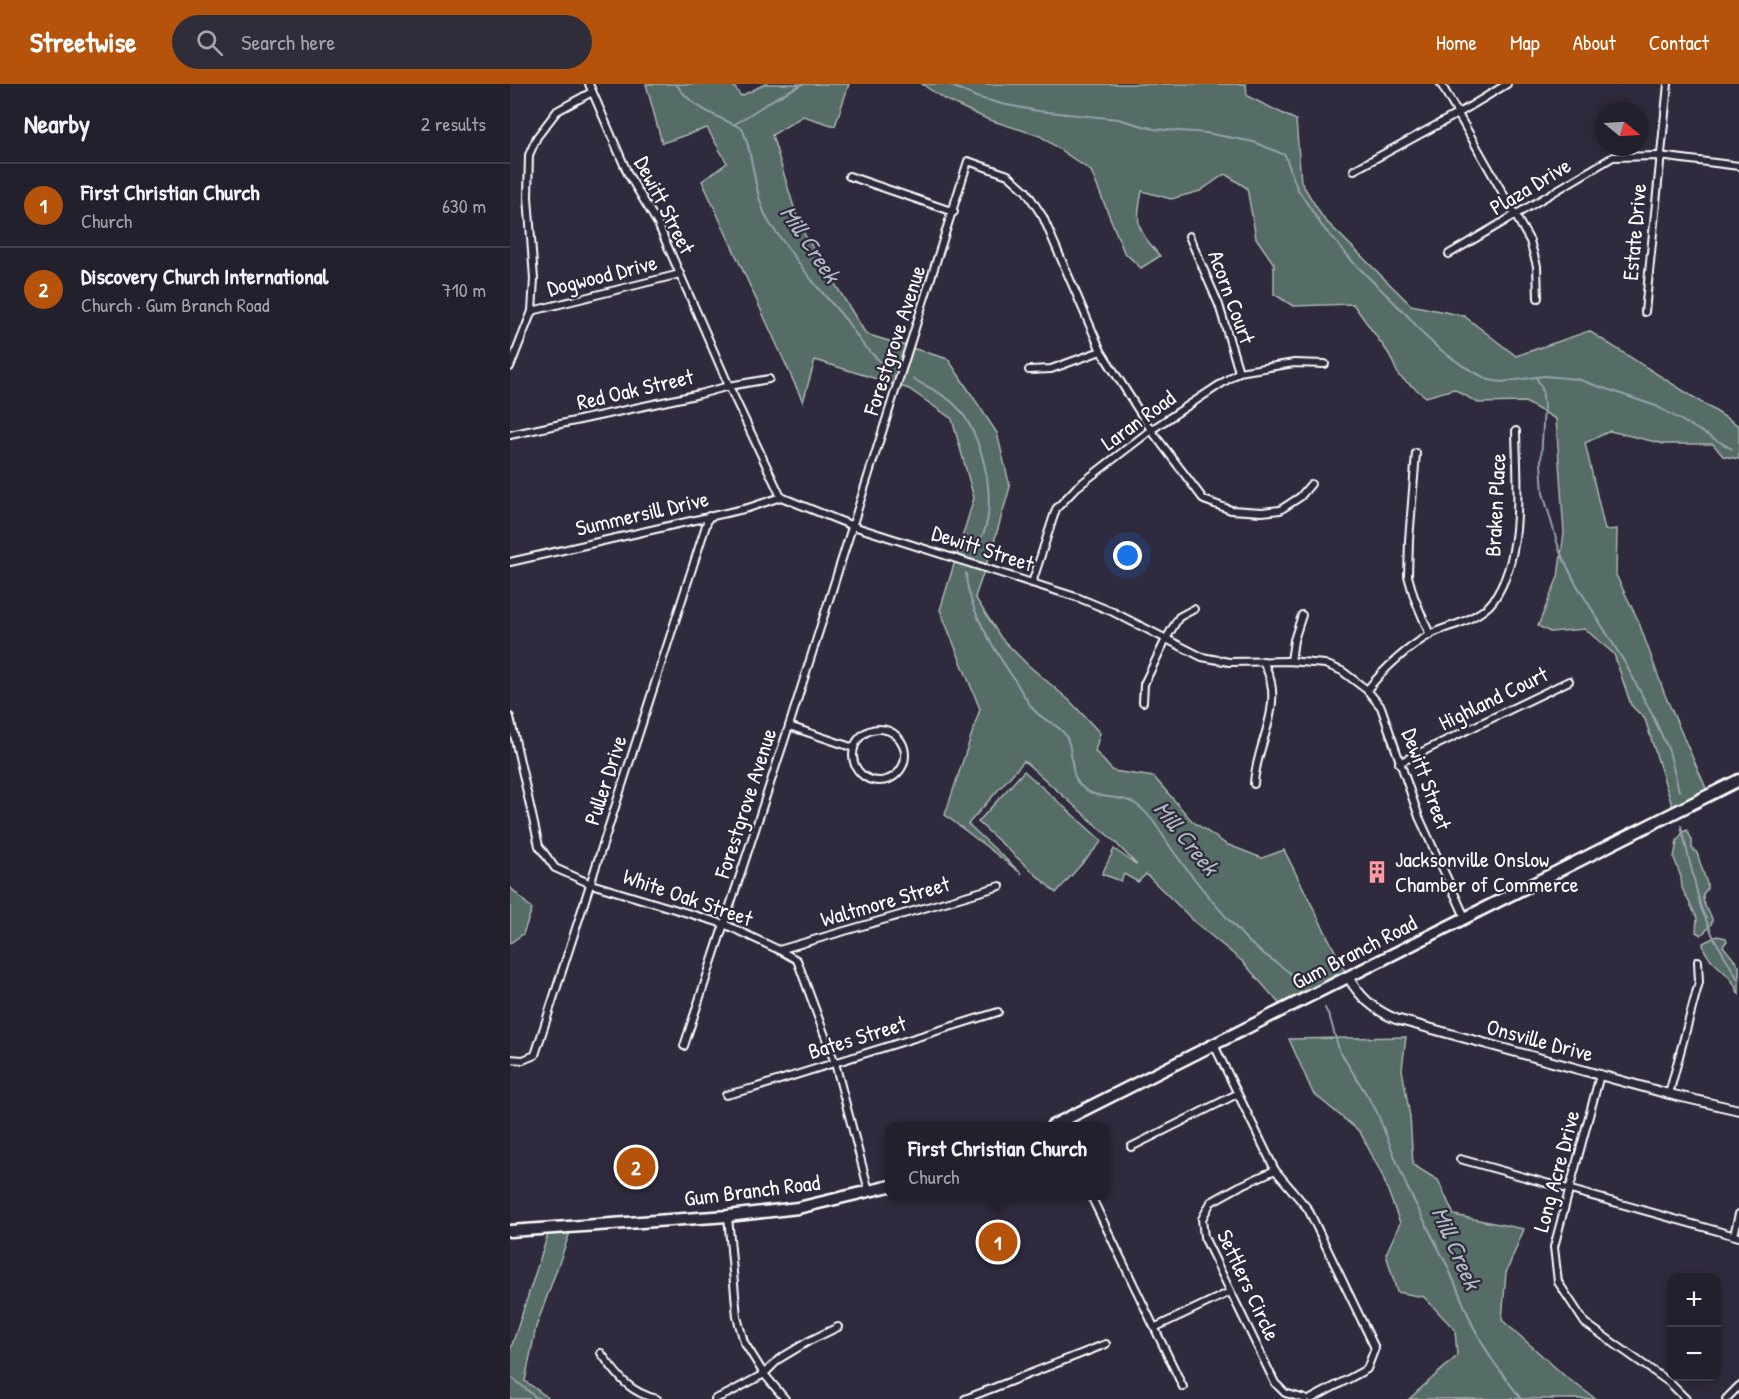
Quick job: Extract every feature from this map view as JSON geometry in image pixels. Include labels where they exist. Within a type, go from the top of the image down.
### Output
[{"type":"main road","name":"Gum Branch Road","points":[[1063,1122],[1739,780]]},
{"type":"main road","name":"Gum Branch Road","points":[[510,1231],[728,1216],[798,1208],[885,1187]]},
{"type":"street","name":"Dewitt Street","points":[[589,84],[628,174],[658,224],[729,386],[782,497],[853,526],[1079,598],[1113,612],[1202,657],[1229,662],[1291,661],[1325,664],[1342,671],[1367,690],[1381,707],[1419,817],[1465,917]]},
{"type":"street","points":[[1441,84],[1530,241],[1537,266],[1538,298]]},
{"type":"street","points":[[1354,170],[1507,84]]},
{"type":"street","name":"Estate Drive","points":[[1645,312],[1668,84]]},
{"type":"street","points":[[510,367],[532,311],[534,279],[528,197],[529,155],[537,136],[557,111],[592,92]]},
{"type":"street","name":"Plaza Drive","points":[[1449,254],[1613,158],[1659,156],[1739,166]]},
{"type":"street","name":"Forestgrove Avenue","points":[[684,1046],[789,726],[968,162],[1008,175],[1026,190],[1043,217],[1101,351],[1151,430],[1204,500],[1231,510],[1262,513],[1280,510],[1300,497],[1311,484]]},
{"type":"street","points":[[849,176],[954,212]]},
{"type":"street","name":"Acorn Court","points":[[1189,236],[1220,305],[1239,372]]},
{"type":"street","name":"Dogwood Drive","points":[[532,311],[680,274]]},
{"type":"street","points":[[1029,370],[1051,369],[1101,351]]},
{"type":"street","name":"Laran Road","points":[[1032,583],[1056,509],[1077,487],[1151,430],[1239,372],[1294,363],[1324,364]]},
{"type":"street","name":"Red Oak Street","points":[[510,435],[768,379]]},
{"type":"street","name":"Braken Place","points":[[1367,690],[1387,669],[1430,634],[1468,619],[1492,603],[1506,579],[1510,568],[1517,513],[1516,431]]},
{"type":"street","points":[[1416,453],[1408,576],[1414,597],[1430,634]]},
{"type":"street","name":"Summersill Drive","points":[[510,562],[748,508],[782,497]]},
{"type":"street","name":"Puller Drive","points":[[510,1059],[523,1060],[535,1054],[709,516]]},
{"type":"street","points":[[1143,702],[1144,684],[1166,639],[1179,617],[1194,609]]},
{"type":"street","points":[[1291,661],[1294,640],[1302,615]]},
{"type":"street","points":[[1254,784],[1255,768],[1271,705],[1272,684],[1263,661]]},
{"type":"street","name":"Highland Court","points":[[1399,763],[1569,681]]},
{"type":"street","name":"White Oak Street","points":[[510,717],[539,846],[555,868],[591,884],[724,924],[796,960],[835,1062],[870,1191]]},
{"type":"street","points":[[789,726],[854,748]]},
{"type":"street","points":[[881,729],[895,735],[902,743],[905,755],[903,765],[896,775],[878,782],[863,776],[856,768],[854,748],[867,732],[881,729]]},
{"type":"street","name":"Waltmore Street","points":[[779,950],[1000,886]]},
{"type":"street","points":[[1669,1094],[1699,982],[1698,961]]},
{"type":"street","name":"Onsville Drive","points":[[1348,977],[1355,990],[1368,1003],[1396,1018],[1669,1094],[1739,1110]]},
{"type":"street","name":"Bates Street","points":[[726,1095],[998,1012]]},
{"type":"street","points":[[1214,1045],[1275,1170],[1308,1209],[1374,1348],[1367,1369],[1311,1399]]},
{"type":"street","name":"Long Acre Drive","points":[[1600,1075],[1554,1247],[1558,1282],[1585,1323],[1670,1383],[1686,1399]]},
{"type":"street","points":[[1131,1147],[1237,1094]]},
{"type":"street","points":[[1460,1160],[1736,1236],[1739,1214]]},
{"type":"street","name":"Settlers Circle","points":[[1275,1170],[1211,1202],[1202,1219],[1204,1237],[1275,1383],[1285,1393],[1305,1399]]},
{"type":"street","points":[[1093,1200],[1183,1387]]},
{"type":"street","points":[[728,1216],[737,1317],[744,1342],[764,1374],[785,1399]]},
{"type":"street","points":[[1156,1327],[1230,1292]]},
{"type":"street","points":[[715,1399],[764,1374],[779,1359],[838,1327]]},
{"type":"street","points":[[964,1399],[1106,1344]]},
{"type":"street","points":[[602,1353],[623,1382],[645,1396],[657,1399]]},
{"type":"street","points":[[1726,1399],[1739,1386]]},
{"type":"green space","points":[[646,84],[732,84],[741,96],[765,84],[849,84],[835,126],[803,116],[772,135],[800,227],[866,334],[948,359],[997,433],[1010,487],[975,597],[1001,638],[1070,701],[1100,733],[1095,751],[1113,771],[1154,777],[1192,821],[1226,844],[1262,858],[1284,850],[1348,977],[1284,1009],[1243,962],[1197,924],[1146,874],[1138,882],[1124,874],[1121,881],[1102,874],[1114,849],[1137,865],[1114,841],[1024,761],[968,824],[1022,874],[945,815],[980,709],[940,610],[974,498],[952,419],[909,389],[815,360],[803,402],[702,181],[727,163],[707,128],[662,143]]},
{"type":"green space","points":[[922,84],[1246,84],[1247,96],[1296,120],[1301,182],[1323,218],[1411,305],[1464,316],[1516,356],[1589,331],[1739,426],[1739,459],[1723,456],[1713,444],[1664,444],[1610,431],[1585,443],[1605,530],[1617,529],[1616,575],[1638,620],[1665,695],[1709,795],[1674,812],[1645,719],[1631,705],[1614,654],[1585,629],[1550,632],[1538,626],[1558,577],[1564,533],[1556,419],[1525,402],[1478,403],[1454,389],[1426,397],[1399,376],[1389,354],[1353,304],[1293,306],[1274,294],[1274,264],[1256,238],[1247,188],[1225,174],[1200,191],[1171,199],[1142,191],[1140,226],[1146,239],[1160,256],[1141,268],[1124,252],[1091,171],[1040,136],[987,119],[944,99]]},
{"type":"green space","points":[[1024,771],[1102,841],[1056,893],[978,822]]},
{"type":"green space","points":[[1687,830],[1707,884],[1703,901],[1712,919],[1712,923],[1701,935],[1696,932],[1697,918],[1682,888],[1681,877],[1674,858],[1677,841]]},
{"type":"green space","points":[[510,887],[532,909],[523,934],[510,943]]},
{"type":"green space","points":[[1717,936],[1726,938],[1727,941],[1723,946],[1739,966],[1739,994],[1732,981],[1706,954],[1703,943]]},
{"type":"green space","points":[[1406,1037],[1402,1069],[1410,1117],[1413,1165],[1438,1180],[1454,1215],[1524,1229],[1506,1273],[1502,1320],[1566,1377],[1596,1399],[1409,1399],[1457,1356],[1455,1330],[1424,1297],[1397,1292],[1386,1254],[1400,1223],[1382,1175],[1360,1132],[1313,1093],[1289,1039]]},
{"type":"green space","points":[[572,1227],[536,1327],[525,1381],[550,1399],[510,1399],[510,1351],[550,1228]]},
{"type":"waterway","name":"Mill Creek","points":[[676,84],[697,105],[742,128],[760,201],[770,224],[864,346],[888,369]]},
{"type":"waterway","points":[[735,124],[802,84]]},
{"type":"waterway","points":[[948,84],[976,97],[1002,104],[1038,111],[1118,119],[1154,129],[1206,133],[1254,142],[1285,155],[1297,188],[1322,226],[1354,263],[1423,334],[1463,366],[1489,380],[1502,382],[1544,376],[1577,379],[1656,406],[1732,449]]},
{"type":"waterway","points":[[1536,377],[1542,388],[1544,405],[1541,462],[1543,493],[1560,552],[1652,714],[1669,751],[1679,791]]},
{"type":"waterway","name":"Mill Creek","points":[[913,379],[941,394],[956,406],[965,417],[980,448],[985,466],[989,502],[984,532],[974,547]]},
{"type":"waterway","name":"Mill Creek","points":[[966,573],[971,599],[983,627],[1034,710],[1066,736],[1073,770],[1082,787],[1095,794],[1131,802],[1143,810],[1193,877],[1237,929],[1252,945],[1287,970],[1299,982]]},
{"type":"waterway","points":[[1681,826],[1701,908],[1713,936],[1739,981]]},
{"type":"waterway","name":"Mill Creek","points":[[1325,1008],[1339,1050],[1376,1110],[1407,1187],[1448,1267],[1473,1326],[1491,1358],[1521,1399]]},
{"type":"waterway","points":[[510,1376],[538,1399]]},
{"type":"place","name":"Jacksonville Onslow Chamber of Commerce","points":[[1377,872]]},
{"type":"place","name":"Discovery Church International","points":[[636,1167]]},
{"type":"place","name":"First Christian Church","points":[[998,1242]]}]
